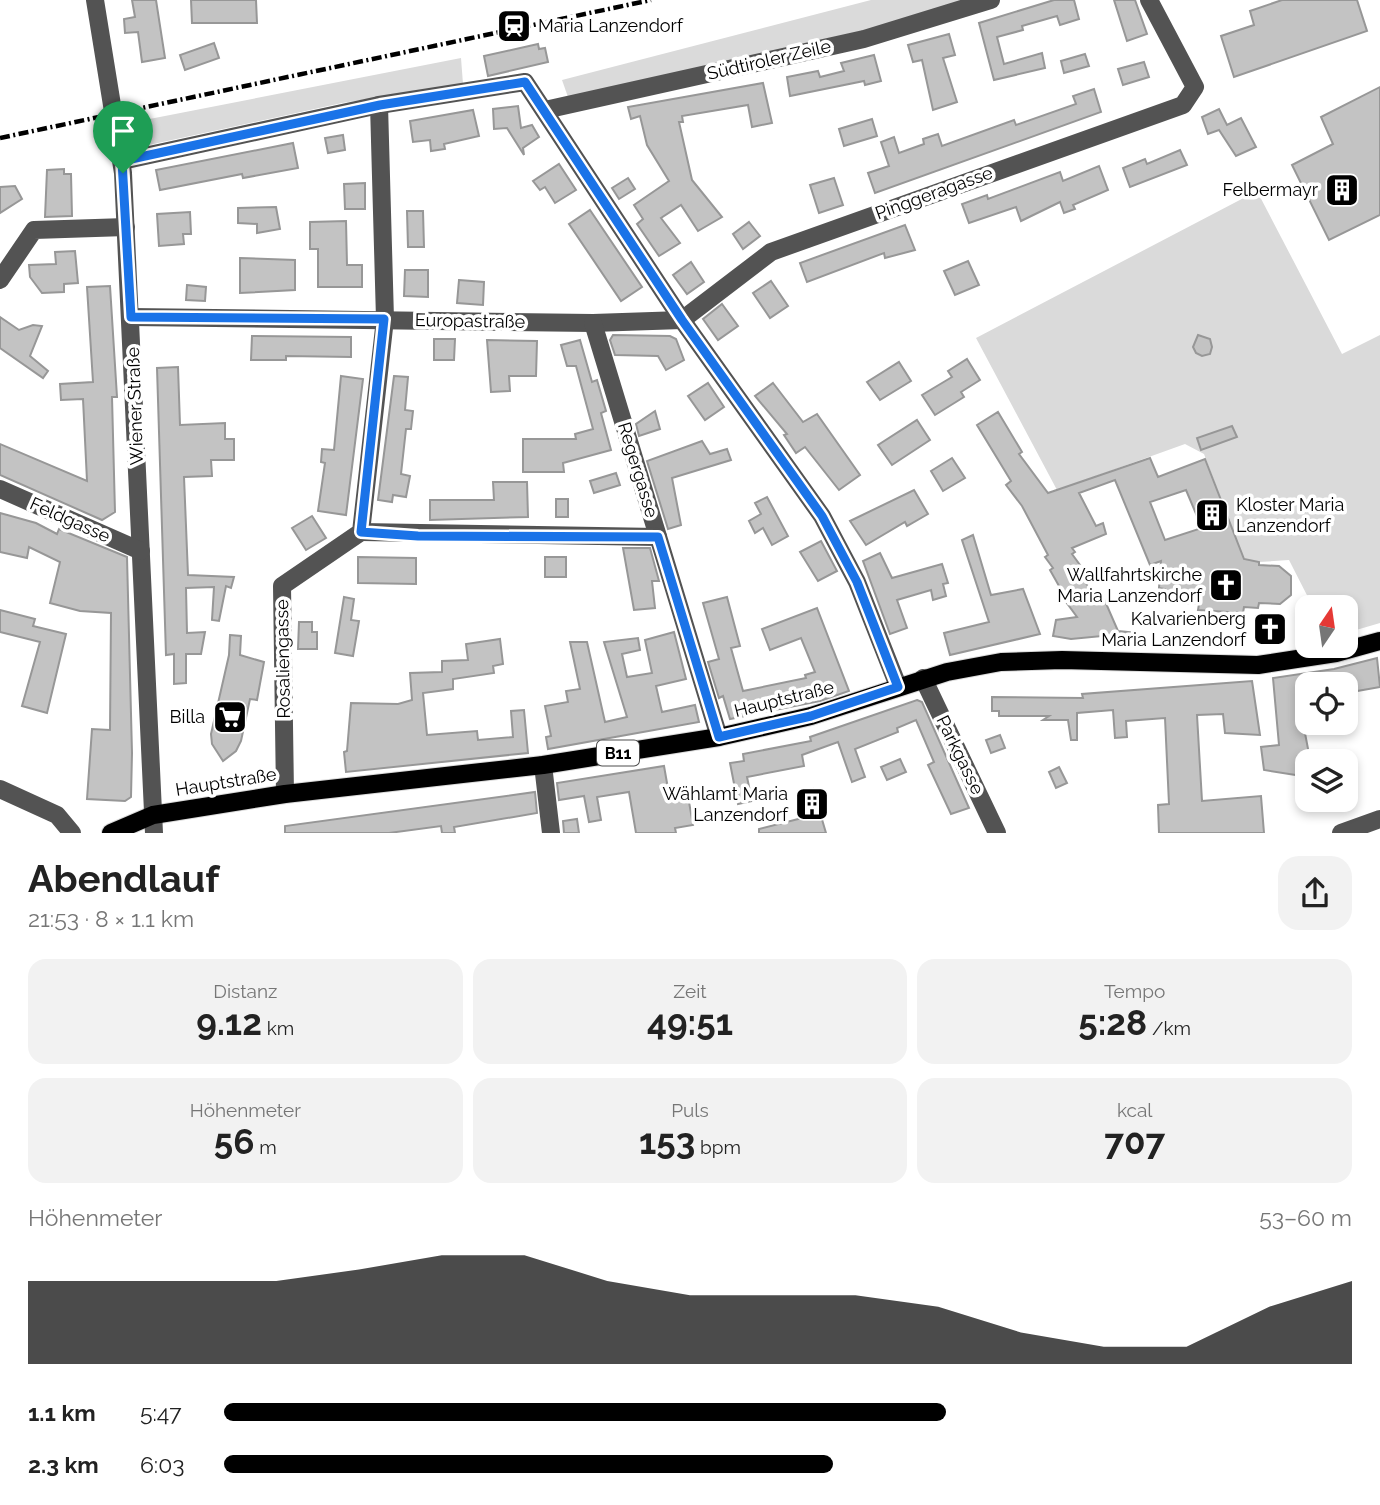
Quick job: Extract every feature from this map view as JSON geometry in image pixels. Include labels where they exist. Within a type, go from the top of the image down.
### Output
[{"type":"main road","name":"Hauptstraße","points":[[153,824],[285,794],[543,765],[719,737],[811,716],[923,678],[979,666],[1027,661],[1258,665],[1336,653],[1380,641]]},
{"type":"main road","name":"B11","points":[[111,833],[153,824]]},
{"type":"street","name":"Wiener Straße","points":[[95,0],[122,161],[153,824]]},
{"type":"street","name":"Südtiroler Zeile","points":[[545,110],[864,39],[991,0]]},
{"type":"street","name":"Pinggeragasse","points":[[682,320],[771,252],[1183,104],[1195,87],[1149,0]]},
{"type":"street","points":[[122,161],[380,105],[525,82],[682,320],[822,516],[857,582],[898,687]]},
{"type":"street","points":[[380,105],[384,319],[361,532],[418,536],[658,537]]},
{"type":"street","points":[[0,280],[34,230],[126,227]]},
{"type":"street","name":"Europastraße","points":[[131,317],[593,323],[682,320]]},
{"type":"street","name":"Regergasse","points":[[593,323],[719,737]]},
{"type":"street","name":"Feldgasse","points":[[0,489],[141,551]]},
{"type":"street","name":"Rosaliengasse","points":[[285,794],[282,586],[361,532]]},
{"type":"street","name":"Parkgasse","points":[[923,678],[997,833]]},
{"type":"street","points":[[543,765],[551,833]]},
{"type":"street","points":[[0,789],[57,815],[72,833]]},
{"type":"street","points":[[1347,832],[1380,819]]},
{"type":"shaded area","points":[[871,0],[964,0],[888,25],[568,97],[562,80]]},
{"type":"shaded area","points":[[461,58],[463,84],[342,103],[135,148],[129,123]]},
{"type":"shaded area","points":[[1257,191],[1342,354],[1380,335],[1380,623],[1358,629],[1358,595],[1307,595],[1289,560],[1259,562],[1244,559],[1204,454],[1185,444],[1057,490],[976,338]]},
{"type":"building","points":[[132,0],[156,0],[165,58],[142,62],[138,32],[125,33],[124,19],[135,17]]},
{"type":"building","points":[[191,0],[256,0],[257,23],[192,23]]},
{"type":"building","points":[[1054,0],[1074,0],[1079,19],[1060,25],[1057,16],[1022,26],[1023,30],[997,37],[1004,64],[1042,53],[1045,68],[994,80],[979,23]]},
{"type":"building","points":[[1114,0],[1135,0],[1147,34],[1127,41]]},
{"type":"building","points":[[1282,0],[1357,0],[1367,31],[1234,77],[1221,36],[1254,25],[1250,11]]},
{"type":"building","points":[[949,34],[955,55],[943,58],[957,102],[933,110],[922,60],[913,62],[908,45]]},
{"type":"building","points":[[214,43],[219,58],[185,70],[180,55]]},
{"type":"building","points":[[538,44],[539,49],[545,48],[548,62],[488,76],[484,56]]},
{"type":"building","points":[[1085,54],[1089,66],[1064,73],[1061,61]]},
{"type":"building","points":[[874,55],[881,81],[865,85],[864,81],[790,96],[787,77],[818,71],[820,77],[844,71],[841,63]]},
{"type":"building","points":[[1144,62],[1149,77],[1123,85],[1118,69]]},
{"type":"building","points":[[763,83],[772,123],[752,127],[748,105],[682,116],[683,122],[679,122],[692,180],[722,217],[698,231],[681,205],[661,218],[680,243],[659,256],[637,224],[643,219],[634,205],[669,181],[647,145],[640,116],[631,119],[628,107]]},
{"type":"building","name":"Felbermayr","points":[[1380,87],[1380,215],[1329,240],[1292,165],[1333,144],[1321,117]]},
{"type":"building","points":[[1094,89],[1101,112],[875,193],[868,173],[889,166],[881,142],[894,137],[899,153],[924,144],[923,139],[938,134],[942,146],[1014,120],[1016,125],[1076,104],[1073,96]]},
{"type":"building","points":[[518,106],[521,128],[532,125],[539,137],[523,148],[524,155],[507,128],[494,129],[493,109]]},
{"type":"building","points":[[1219,109],[1227,125],[1241,118],[1256,147],[1236,156],[1219,130],[1208,134],[1202,117]]},
{"type":"building","points":[[473,110],[479,136],[444,144],[445,149],[431,151],[430,140],[413,142],[410,121]]},
{"type":"building","points":[[872,119],[877,136],[844,146],[839,129]]},
{"type":"building","points":[[343,135],[345,150],[328,153],[325,138]]},
{"type":"building","points":[[293,143],[298,168],[243,178],[242,174],[160,190],[156,170]]},
{"type":"building","points":[[1180,150],[1187,165],[1130,187],[1123,168],[1145,159],[1147,164]]},
{"type":"building","points":[[559,164],[576,190],[555,203],[545,187],[540,190],[533,181]]},
{"type":"building","points":[[1099,166],[1108,190],[1073,205],[1075,209],[1064,213],[1060,202],[1021,221],[1016,207],[969,223],[962,204],[987,195],[988,199],[1060,172],[1063,181]]},
{"type":"building","points":[[64,169],[64,174],[71,174],[72,216],[45,217],[47,170]]},
{"type":"building","points":[[628,178],[635,189],[619,199],[612,188]]},
{"type":"building","points":[[834,178],[843,205],[819,213],[810,185]]},
{"type":"building","points":[[365,183],[365,209],[345,209],[344,184]]},
{"type":"building","points":[[15,186],[22,199],[0,213],[0,187]]},
{"type":"building","points":[[276,207],[280,229],[257,233],[257,224],[238,223],[238,208]]},
{"type":"building","points":[[590,210],[642,287],[621,301],[569,224]]},
{"type":"building","points":[[407,211],[423,211],[424,247],[408,247]]},
{"type":"building","points":[[190,212],[191,234],[183,234],[184,244],[159,246],[157,214]]},
{"type":"building","points":[[346,221],[347,265],[362,265],[362,287],[318,287],[318,249],[310,249],[310,222]]},
{"type":"building","points":[[749,222],[760,236],[743,249],[733,234]]},
{"type":"building","points":[[905,225],[915,250],[885,258],[884,253],[807,282],[800,263]]},
{"type":"building","points":[[75,251],[78,283],[64,284],[64,292],[42,293],[30,277],[29,265],[56,264],[55,252]]},
{"type":"building","points":[[240,258],[295,260],[295,290],[240,293]]},
{"type":"building","points":[[968,261],[979,285],[955,295],[944,271]]},
{"type":"building","points":[[691,262],[704,282],[687,294],[673,275]]},
{"type":"building","points":[[405,270],[428,270],[428,297],[404,296]]},
{"type":"building","points":[[459,280],[484,282],[483,305],[457,303]]},
{"type":"building","points":[[771,281],[788,306],[770,318],[753,293]]},
{"type":"building","points":[[187,285],[206,287],[205,301],[186,300]]},
{"type":"building","points":[[110,286],[117,397],[112,397],[115,512],[102,520],[0,475],[0,444],[87,481],[83,399],[61,400],[60,384],[93,382],[87,287]]},
{"type":"building","points":[[722,304],[738,326],[718,340],[703,319]]},
{"type":"building","points":[[0,317],[19,330],[33,325],[42,326],[30,356],[48,371],[43,378],[0,348]]},
{"type":"building","points":[[613,335],[670,336],[676,339],[684,360],[666,370],[658,356],[615,355],[610,340]]},
{"type":"building","points":[[1198,335],[1210,339],[1210,354],[1202,356],[1196,353],[1193,347]]},
{"type":"building","points":[[252,336],[351,337],[351,357],[286,356],[286,360],[251,360]]},
{"type":"building","points":[[434,339],[455,339],[454,360],[434,360]]},
{"type":"building","points":[[487,340],[537,341],[536,376],[509,376],[510,391],[491,392]]},
{"type":"building","points":[[580,340],[592,382],[597,380],[606,411],[601,413],[611,450],[563,463],[564,472],[523,472],[523,439],[576,439],[575,434],[593,429],[576,366],[567,366],[561,345]]},
{"type":"building","points":[[967,359],[980,380],[961,392],[964,397],[935,415],[922,395],[952,377],[948,371]]},
{"type":"building","points":[[899,362],[911,381],[880,400],[867,382]]},
{"type":"building","points":[[178,367],[180,425],[225,423],[225,439],[234,439],[234,460],[211,460],[212,476],[184,477],[188,575],[234,577],[231,588],[226,586],[219,621],[212,620],[214,587],[186,588],[187,633],[205,632],[201,654],[186,654],[186,683],[174,684],[174,654],[166,655],[157,368]]},
{"type":"building","points":[[341,376],[363,379],[346,515],[318,511],[325,463],[321,462],[322,449],[334,450]]},
{"type":"building","points":[[394,376],[408,377],[405,410],[413,411],[411,429],[406,429],[401,474],[410,476],[406,497],[393,495],[392,502],[378,500]]},
{"type":"building","points":[[708,383],[724,407],[705,420],[688,396]]},
{"type":"building","points":[[773,383],[803,422],[817,414],[860,475],[839,490],[805,447],[796,453],[784,435],[787,434],[755,396]]},
{"type":"building","points":[[655,411],[660,429],[639,436],[636,424]]},
{"type":"building","points":[[998,412],[1022,452],[1019,454],[1048,493],[1150,458],[1158,477],[1205,459],[1244,559],[1259,562],[1259,565],[1279,566],[1291,576],[1291,595],[1280,604],[1259,603],[1258,608],[1244,607],[1243,613],[1198,610],[1199,604],[1164,602],[1165,589],[1159,588],[1161,561],[1150,565],[1115,480],[1079,493],[1096,526],[1103,523],[1106,534],[1072,548],[1075,552],[1072,554],[1080,565],[1077,567],[1083,579],[1101,604],[1105,601],[1118,631],[1137,633],[1137,646],[1106,644],[1102,636],[1071,639],[1053,636],[1056,620],[1077,617],[1061,595],[1063,593],[1050,570],[1053,568],[1045,557],[1048,555],[1022,506],[1006,485],[1011,481],[977,425]],"holes":[[[1186,490],[1202,528],[1165,540],[1150,502]]]},
{"type":"building","points":[[917,420],[930,440],[892,465],[878,445]]},
{"type":"building","points":[[1232,426],[1237,437],[1201,450],[1197,438]]},
{"type":"building","points":[[702,441],[710,454],[727,449],[731,460],[672,478],[681,525],[668,529],[647,461]]},
{"type":"building","points":[[952,458],[965,478],[943,491],[931,471]]},
{"type":"building","points":[[616,473],[620,485],[594,493],[590,481]]},
{"type":"building","points":[[493,482],[527,482],[528,517],[430,520],[430,500],[494,500]]},
{"type":"building","points":[[914,490],[928,514],[907,526],[905,522],[866,545],[850,521]]},
{"type":"building","points":[[767,497],[788,536],[772,545],[763,528],[755,533],[749,521],[761,514],[755,503]]},
{"type":"building","points":[[556,499],[568,499],[568,517],[556,517]]},
{"type":"building","points":[[0,513],[36,523],[57,534],[59,529],[127,557],[132,753],[131,797],[125,801],[87,799],[92,729],[110,730],[111,613],[80,611],[50,603],[60,562],[29,547],[27,558],[0,552]]},
{"type":"building","points":[[312,516],[326,538],[306,550],[292,528]]},
{"type":"building","points":[[973,535],[991,595],[1023,589],[1040,634],[950,655],[944,633],[989,622],[962,540]]},
{"type":"building","points":[[821,541],[837,571],[818,581],[800,552]]},
{"type":"building","points":[[623,548],[650,548],[659,581],[652,581],[655,608],[634,610]]},
{"type":"building","points":[[880,553],[892,578],[942,564],[948,583],[943,584],[946,596],[933,600],[931,590],[897,600],[907,628],[890,634],[863,561]]},
{"type":"building","points":[[358,557],[416,558],[416,584],[358,583]]},
{"type":"building","points":[[545,557],[566,557],[566,577],[545,577]]},
{"type":"building","points":[[344,597],[354,599],[351,620],[359,621],[353,656],[335,653]]},
{"type":"building","points":[[727,597],[740,646],[731,648],[743,691],[806,678],[805,675],[815,672],[801,638],[770,650],[762,629],[817,608],[849,691],[820,701],[730,719],[723,696],[719,698],[708,662],[719,659],[703,603]]},
{"type":"building","points":[[0,610],[35,619],[33,626],[66,634],[47,713],[22,706],[40,642],[0,632]]},
{"type":"building","points":[[299,622],[312,622],[312,632],[317,632],[317,649],[298,649]]},
{"type":"building","points":[[674,632],[686,679],[656,686],[662,712],[695,705],[699,722],[548,749],[546,737],[551,736],[545,706],[568,702],[566,691],[580,689],[570,642],[587,642],[605,722],[627,717],[604,642],[638,638],[640,650],[622,654],[627,677],[652,673],[645,640]]},
{"type":"building","name":"Billa","points":[[230,635],[241,636],[240,655],[264,662],[257,700],[250,699],[241,741],[236,751],[223,761],[212,744],[211,734],[229,655]]},
{"type":"building","points":[[500,639],[503,664],[493,666],[494,673],[453,679],[453,689],[423,693],[427,735],[477,731],[478,740],[513,737],[511,711],[524,710],[528,753],[346,772],[344,752],[347,751],[351,703],[398,704],[412,700],[410,673],[442,672],[442,661],[468,660],[466,644]]},
{"type":"building","points":[[1377,658],[1380,687],[1358,691],[1358,672],[1314,672]]},
{"type":"building","points":[[1295,675],[1295,735],[1305,735],[1308,749],[1295,749],[1295,775],[1264,770],[1261,747],[1279,745],[1273,678]]},
{"type":"building","points":[[1252,681],[1260,735],[1225,733],[1223,714],[1197,715],[1202,801],[1261,796],[1264,833],[1159,833],[1158,805],[1169,804],[1165,718],[1126,721],[1127,737],[1115,738],[1113,710],[1077,713],[1077,740],[1071,740],[1068,720],[1043,720],[1049,716],[999,716],[999,711],[992,711],[992,697],[1083,698],[1082,694]]},
{"type":"building","points":[[917,700],[922,702],[969,808],[951,814],[928,765],[934,762],[916,720],[897,728],[898,732],[855,749],[865,777],[852,782],[838,742],[802,755],[804,766],[747,777],[752,801],[738,804],[730,763],[744,761],[743,754],[811,741],[810,737]]},
{"type":"building","points":[[1000,735],[1005,748],[991,753],[986,740]]},
{"type":"building","points":[[900,759],[906,772],[887,780],[881,767]]},
{"type":"building","points":[[664,766],[670,800],[688,796],[693,825],[675,828],[676,833],[636,833],[629,792],[597,797],[601,820],[589,822],[584,796],[559,800],[557,783]]},
{"type":"building","points":[[1059,767],[1067,783],[1056,788],[1049,772]]},
{"type":"building","name":"Wählamt Maria Lanzendorf","points":[[813,789],[826,833],[759,833],[759,829],[810,816],[803,792]]},
{"type":"building","points":[[535,792],[537,813],[454,827],[455,833],[442,833],[441,826],[389,833],[285,833],[285,826]]},
{"type":"building","points":[[577,819],[579,833],[564,833],[563,821]]},
{"type":"railway","points":[[0,138],[651,0]]},
{"type":"place","name":"Maria Lanzendorf","points":[[514,26]]},
{"type":"place","name":"Felbermayr","points":[[1342,190]]},
{"type":"place","name":"Kloster Maria Lanzendorf","points":[[1212,515]]},
{"type":"place","name":"Wallfahrtskirche Maria Lanzendorf","points":[[1226,585]]},
{"type":"place","name":"Kalvarienberg Maria Lanzendorf","points":[[1270,629]]},
{"type":"place","name":"Billa","points":[[230,717]]},
{"type":"place","name":"Wählamt Maria Lanzendorf","points":[[812,804]]},
{"type":"route","points":[[525,82],[682,320],[822,516],[857,582],[898,687],[811,716],[719,737],[658,537],[418,536],[361,532],[384,319],[131,317],[123,173],[122,161],[136,157],[380,105],[525,82]]}]
